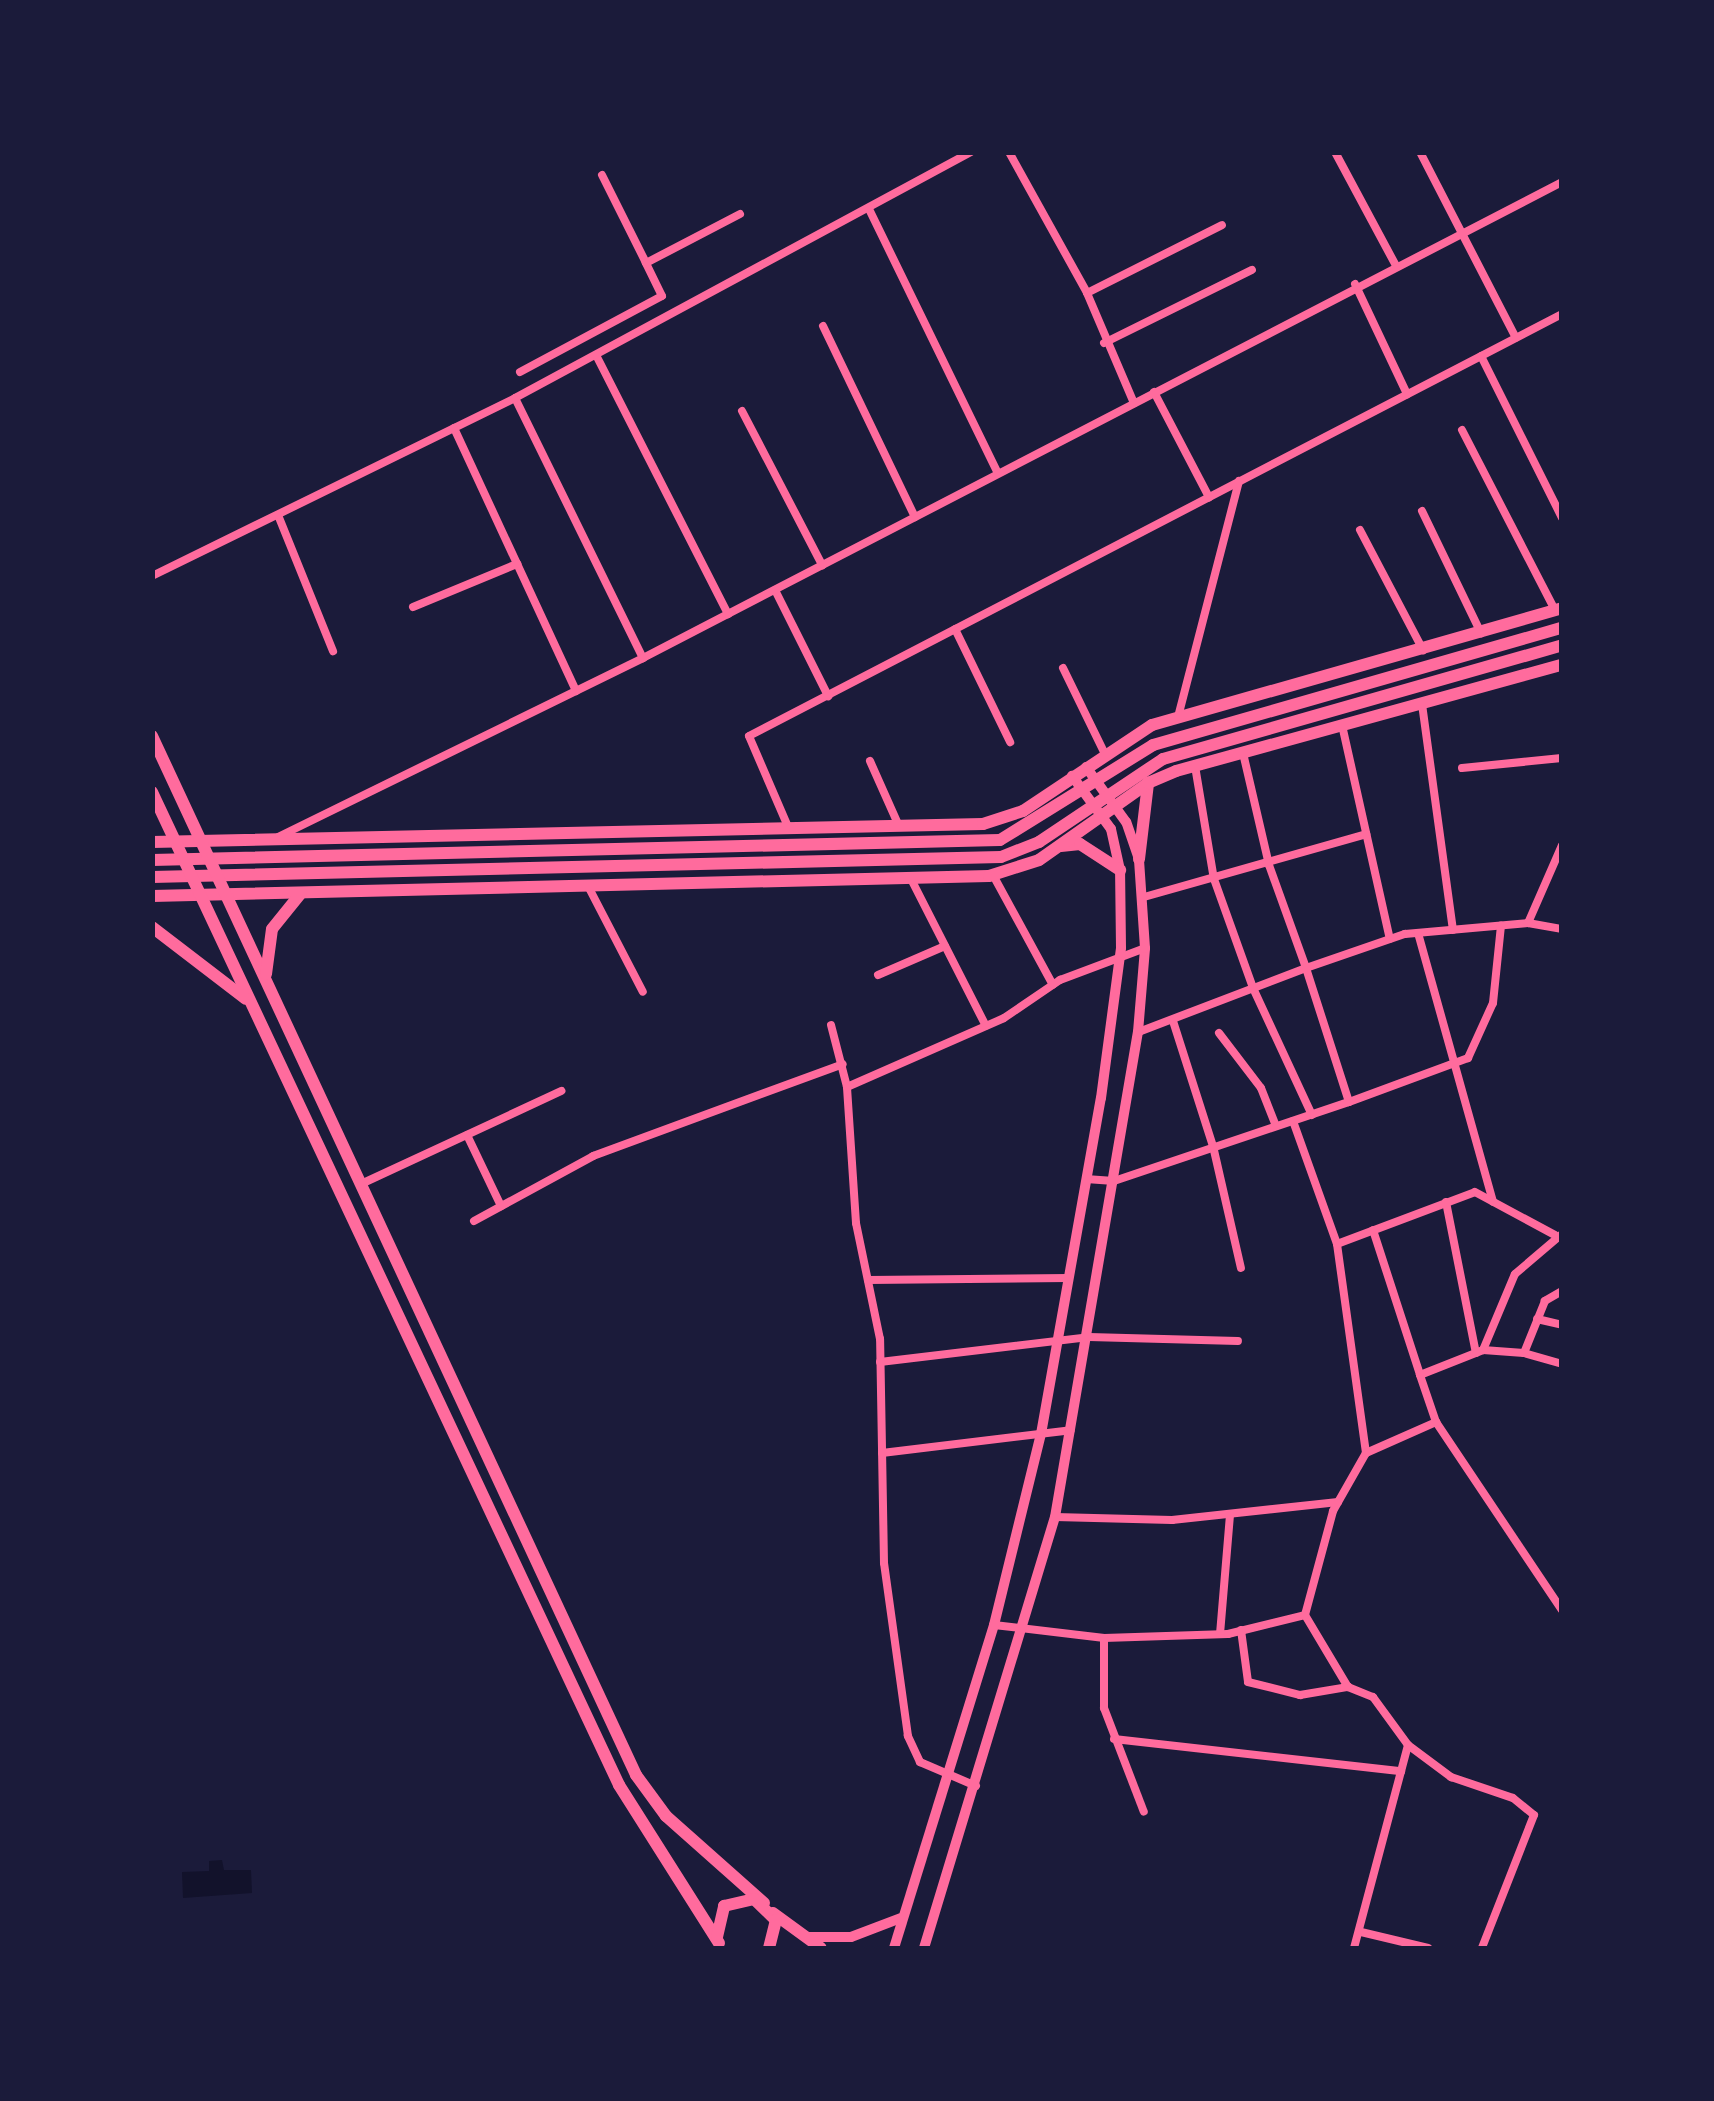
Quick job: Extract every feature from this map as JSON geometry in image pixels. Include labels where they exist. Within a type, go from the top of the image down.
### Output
[{"type":"main road","points":[[152,842],[790,833],[1003,820],[1105,754],[1178,717],[1482,635],[1558,609]]},
{"type":"main road","points":[[152,860],[1000,840],[1153,745],[1562,628]]},
{"type":"main road","points":[[152,876],[1001,858],[1039,842],[1163,759],[1562,645]]},
{"type":"main road","points":[[152,896],[993,875],[1059,846],[1148,783],[1195,766],[1562,665]]},
{"type":"main road","points":[[152,736],[636,1775],[666,1816],[767,1907],[821,1948]]},
{"type":"main road","points":[[1139,858],[1148,783]]},
{"type":"main road","points":[[152,792],[619,1785],[721,1946]]},
{"type":"main road","points":[[1059,846],[1080,844],[1120,870]]},
{"type":"main road","points":[[266,978],[272,929],[300,893]]},
{"type":"main road","points":[[152,927],[252,1004]]},
{"type":"main road","points":[[721,1946],[715,1925],[724,1906],[744,1898],[767,1907],[776,1931],[769,1948]]},
{"type":"street","points":[[152,576],[516,398],[971,152]]},
{"type":"street","points":[[1009,152],[1087,293],[1104,343],[1134,402]]},
{"type":"street","points":[[1336,152],[1396,266]]},
{"type":"street","points":[[1420,152],[1516,338]]},
{"type":"street","points":[[520,372],[662,296],[602,176]]},
{"type":"street","points":[[270,841],[642,658],[1355,284],[1562,182]]},
{"type":"street","points":[[869,209],[998,473]]},
{"type":"street","points":[[646,263],[740,214]]},
{"type":"street","points":[[1087,293],[1222,225]]},
{"type":"street","points":[[1104,343],[1252,270]]},
{"type":"street","points":[[1355,284],[1407,394]]},
{"type":"street","points":[[790,833],[748,736],[1562,314]]},
{"type":"street","points":[[822,326],[915,517]]},
{"type":"street","points":[[596,355],[728,614]]},
{"type":"street","points":[[1481,356],[1562,518]]},
{"type":"street","points":[[1154,392],[1209,497]]},
{"type":"street","points":[[516,398],[642,658]]},
{"type":"street","points":[[742,412],[822,565]]},
{"type":"street","points":[[454,428],[576,691]]},
{"type":"street","points":[[1462,430],[1558,609]]},
{"type":"street","points":[[1178,717],[1239,481]]},
{"type":"street","points":[[1422,510],[1482,635]]},
{"type":"street","points":[[278,515],[334,651]]},
{"type":"street","points":[[1360,530],[1424,651]]},
{"type":"street","points":[[413,608],[517,564]]},
{"type":"street","points":[[775,590],[828,696]]},
{"type":"street","points":[[956,629],[1010,742]]},
{"type":"street","points":[[1062,668],[1105,754]]},
{"type":"street","points":[[1422,704],[1453,930]]},
{"type":"street","points":[[1342,725],[1390,939]]},
{"type":"street","points":[[1243,754],[1268,865],[1349,1102]]},
{"type":"street","points":[[1462,768],[1562,758]]},
{"type":"street","points":[[870,762],[900,829]]},
{"type":"street","points":[[924,1948],[1025,1631],[1055,1517],[1089,1337],[1138,1032],[1145,948],[1139,858],[1116,806],[1086,766]]},
{"type":"street","points":[[1195,766],[1214,879],[1253,988],[1312,1115]]},
{"type":"street","points":[[894,1948],[994,1625],[1041,1434],[1086,1179],[1119,958],[1120,870],[1102,816],[1072,776]]},
{"type":"street","points":[[1144,897],[1268,865],[1366,834]]},
{"type":"street","points":[[1528,923],[1562,845]]},
{"type":"street","points":[[993,875],[1053,985]]},
{"type":"street","points":[[910,878],[986,1026]]},
{"type":"street","points":[[588,886],[643,992]]},
{"type":"street","points":[[1138,1032],[1390,939],[1528,923],[1562,929]]},
{"type":"street","points":[[1086,1179],[1114,1180],[1456,1066],[1468,1058],[1493,1003],[1501,926]]},
{"type":"street","points":[[1418,933],[1494,1202]]},
{"type":"street","points":[[878,975],[945,946]]},
{"type":"street","points":[[847,1087],[986,1026],[1053,985],[1145,948]]},
{"type":"street","points":[[1173,1022],[1212,1146],[1240,1268]]},
{"type":"street","points":[[831,1025],[847,1087],[856,1224],[880,1362],[884,1563],[911,1750],[920,1762],[976,1786]]},
{"type":"street","points":[[1219,1033],[1260,1088],[1276,1126]]},
{"type":"street","points":[[474,1221],[593,1156],[843,1064]]},
{"type":"street","points":[[361,1184],[561,1091]]},
{"type":"street","points":[[1293,1121],[1337,1244],[1366,1452],[1338,1502],[1305,1615],[1348,1686],[1374,1698],[1408,1745],[1450,1777],[1513,1798],[1534,1815],[1482,1948]]},
{"type":"street","points":[[466,1135],[501,1206]]},
{"type":"street","points":[[1337,1244],[1475,1192],[1558,1235],[1515,1274],[1480,1352]]},
{"type":"street","points":[[1446,1202],[1480,1352]]},
{"type":"street","points":[[1373,1230],[1436,1422],[1562,1610]]},
{"type":"street","points":[[868,1280],[1068,1278]]},
{"type":"street","points":[[1524,1353],[1545,1301],[1562,1291]]},
{"type":"street","points":[[1536,1319],[1562,1325]]},
{"type":"street","points":[[880,1362],[1089,1337],[1238,1341]]},
{"type":"street","points":[[1420,1375],[1480,1352],[1524,1353],[1562,1364]]},
{"type":"street","points":[[1366,1452],[1436,1422]]},
{"type":"street","points":[[882,1453],[1072,1430]]},
{"type":"street","points":[[1055,1517],[1230,1515],[1338,1502]]},
{"type":"street","points":[[1220,1634],[1230,1515]]},
{"type":"street","points":[[994,1625],[1104,1638],[1220,1634],[1305,1615]]},
{"type":"street","points":[[1241,1630],[1248,1682],[1300,1696],[1348,1686]]},
{"type":"street","points":[[1104,1638],[1104,1708],[1144,1812]]},
{"type":"street","points":[[1114,1739],[1401,1770]]},
{"type":"street","points":[[1354,1948],[1408,1745]]},
{"type":"street","points":[[805,1937],[851,1937],[902,1918]]},
{"type":"street","points":[[1360,1932],[1428,1948]]},
{"type":"shaded area","points":[[222,1860],[224,1870],[251,1870],[252,1893],[183,1898],[182,1872],[209,1871],[209,1861]]}]
